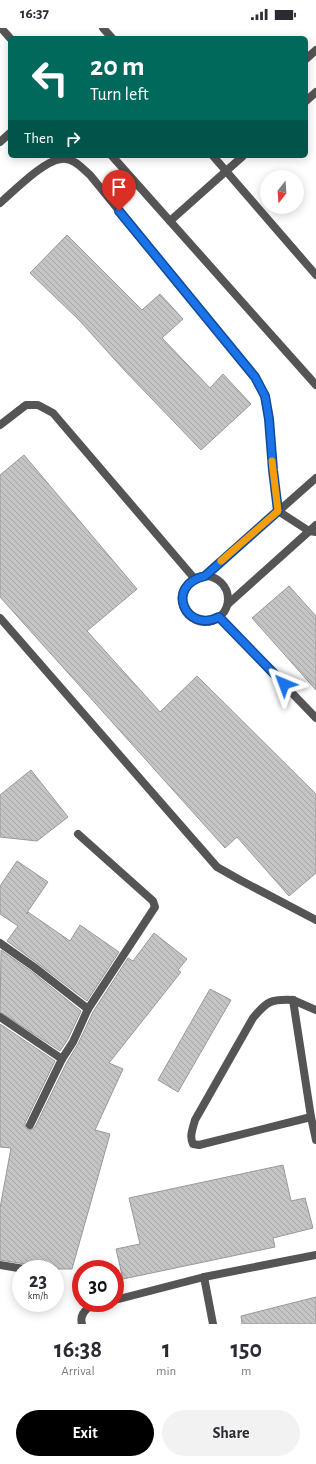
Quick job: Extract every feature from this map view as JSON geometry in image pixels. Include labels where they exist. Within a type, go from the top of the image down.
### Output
[{"type":"street","points":[[1,28],[8,36]]},
{"type":"street","points":[[103,28],[110,36]]},
{"type":"street","points":[[308,57],[316,50]]},
{"type":"street","points":[[308,99],[316,92]]},
{"type":"street","points":[[0,142],[8,135]]},
{"type":"street","points":[[0,203],[44,166],[62,158],[77,163],[90,175],[255,377],[265,396],[269,419],[278,511]]},
{"type":"street","points":[[114,158],[316,385]]},
{"type":"street","points":[[215,158],[316,275]]},
{"type":"street","points":[[170,221],[241,158]]},
{"type":"street","points":[[0,425],[26,405],[38,405],[53,413],[194,578]]},
{"type":"street","points":[[205,576],[316,478]]},
{"type":"street","points":[[228,604],[228,595],[225,586],[216,578],[205,576],[194,578],[186,586],[182,597],[184,608],[192,617],[202,621],[213,620],[219,617],[224,612],[228,604],[314,529],[278,511]]},
{"type":"street","points":[[219,617],[316,718]]},
{"type":"street","points":[[0,618],[217,867],[316,920]]},
{"type":"street","points":[[30,1125],[88,1009],[155,906],[153,901],[78,834]]},
{"type":"street","points":[[0,943],[53,980],[88,1009]]},
{"type":"street","points":[[311,1117],[198,1145],[193,1144],[191,1140],[191,1135],[196,1120],[253,1018],[261,1008],[270,1001],[293,1000],[316,1010]]},
{"type":"street","points":[[293,1000],[311,1117],[316,1140]]},
{"type":"street","points":[[0,1017],[62,1059]]},
{"type":"street","points":[[124,1298],[204,1277],[316,1255]]},
{"type":"street","points":[[0,1265],[12,1267]]},
{"type":"street","points":[[204,1277],[213,1324]]},
{"type":"street","points":[[82,1324],[83,1312]]},
{"type":"building","points":[[67,235],[142,310],[160,294],[183,319],[162,338],[210,388],[223,374],[251,404],[201,450],[125,371],[79,320],[30,273]]},
{"type":"building","points":[[24,455],[137,589],[87,631],[160,712],[197,676],[316,794],[316,873],[289,896],[237,837],[225,848],[0,597],[0,475]]},
{"type":"building","points":[[289,586],[316,616],[316,690],[252,618]]},
{"type":"building","points":[[31,770],[68,817],[37,841],[0,837],[0,795]]},
{"type":"building","points":[[17,861],[48,882],[26,914],[28,912],[70,941],[80,925],[119,952],[87,1001],[7,941],[18,926],[0,914],[0,886]]},
{"type":"building","points":[[154,933],[187,959],[178,970],[181,972],[109,1063],[123,1069],[95,1130],[110,1134],[75,1260],[72,1260],[72,1269],[64,1269],[64,1260],[12,1260],[12,1262],[0,1260],[0,1208],[11,1148],[0,1147],[0,1024],[55,1061],[25,1123],[26,1128],[31,1130],[35,1127],[93,1012],[128,958],[133,961]]},
{"type":"building","points":[[1,950],[31,971],[81,1011],[68,1039],[60,1051],[0,1012]]},
{"type":"building","points":[[210,989],[231,1000],[178,1092],[158,1080]]},
{"type":"building","points":[[283,1165],[291,1201],[305,1198],[313,1228],[273,1238],[275,1247],[124,1279],[124,1260],[119,1260],[116,1249],[140,1244],[129,1198]]},
{"type":"building","points":[[316,1297],[316,1324],[242,1324],[241,1316]]},
{"type":"slow traffic","points":[[221,561],[278,511],[272,461]]},
{"type":"route","points":[[119,211],[255,377],[265,396],[272,442],[273,470],[278,511],[205,576],[194,578],[186,586],[182,597],[184,608],[192,617],[202,621],[213,620],[219,617],[284,684]]}]
